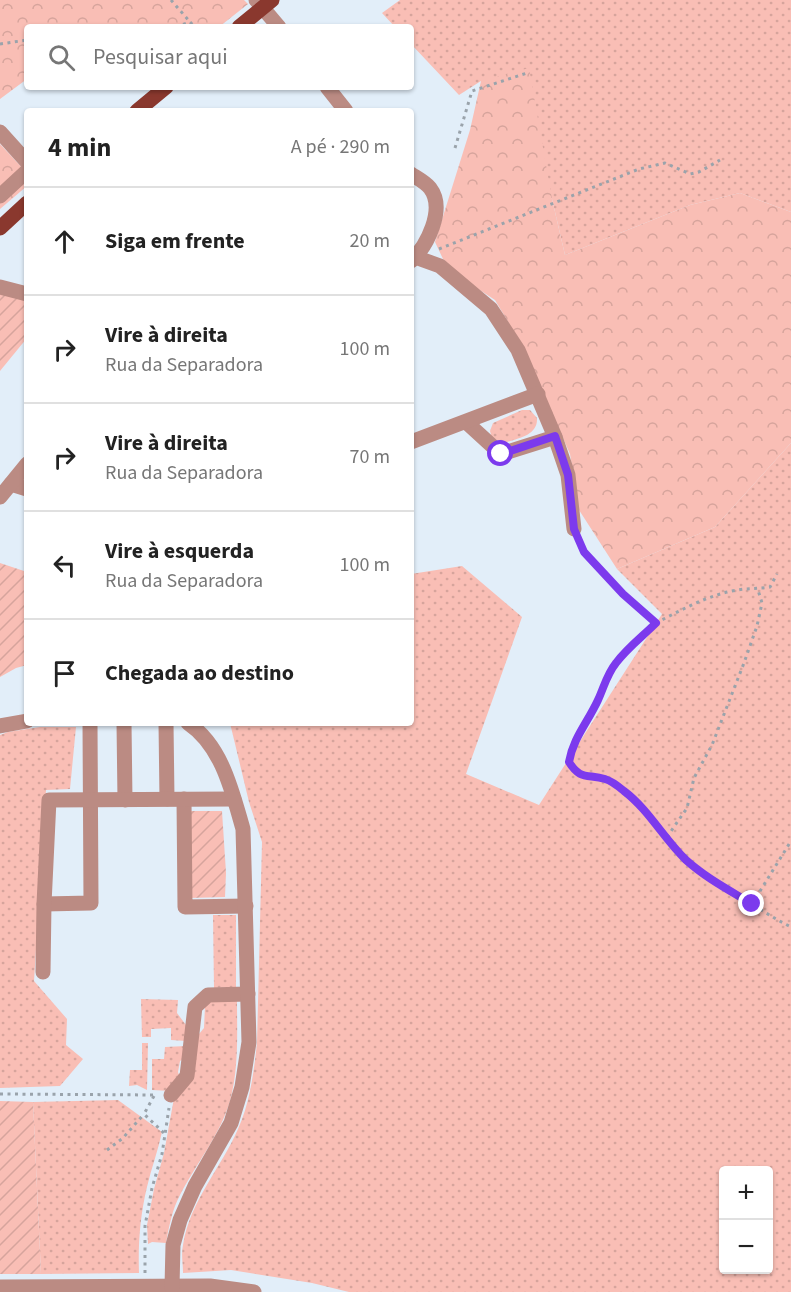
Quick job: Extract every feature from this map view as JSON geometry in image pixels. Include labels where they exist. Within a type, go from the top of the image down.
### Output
[{"type":"main road","points":[[242,24],[264,2]]},
{"type":"main road","points":[[141,108],[162,90]]},
{"type":"main road","points":[[0,228],[24,206]]},
{"type":"street","points":[[264,2],[277,24]]},
{"type":"street","points":[[329,90],[344,108]]},
{"type":"street","points":[[0,132],[24,159]]},
{"type":"street","points":[[0,196],[24,174]]},
{"type":"street","points":[[414,176],[430,189],[434,195],[435,205],[431,233],[420,253],[414,258]]},
{"type":"street","points":[[414,259],[440,266],[491,309],[518,350],[555,436],[568,475],[574,529]]},
{"type":"street","points":[[0,287],[24,293]]},
{"type":"street","points":[[414,441],[538,394]]},
{"type":"street","points":[[466,422],[501,454],[555,436]]},
{"type":"street","points":[[0,497],[24,468]]},
{"type":"street","points":[[11,484],[24,488]]},
{"type":"street","points":[[0,726],[24,722]]},
{"type":"street","points":[[44,904],[91,903],[90,726]]},
{"type":"street","points":[[124,726],[125,800]]},
{"type":"street","points":[[166,726],[167,799]]},
{"type":"street","points":[[172,1287],[173,1245],[180,1220],[195,1186],[231,1123],[242,1087],[249,1042],[243,829],[234,799],[213,747],[192,726]]},
{"type":"street","points":[[184,799],[185,907],[246,906]]},
{"type":"street","points":[[43,972],[49,800],[234,799]]},
{"type":"street","points":[[171,1095],[187,1076],[195,1007],[208,995],[248,994]]},
{"type":"street","points":[[0,1287],[210,1286],[254,1292]]},
{"type":"path","points":[[171,0],[190,22],[184,24]]},
{"type":"path","points":[[0,44],[24,40]]},
{"type":"path","points":[[455,148],[472,91],[527,73]]},
{"type":"path","points":[[414,259],[639,169],[665,163],[690,174],[699,172],[720,160]]},
{"type":"path","points":[[574,529],[584,552],[656,623]]},
{"type":"path","points":[[777,574],[770,587],[758,590],[739,589],[676,612],[656,623],[617,662],[604,681],[598,700],[577,736],[569,762],[581,775],[604,779],[632,797],[685,859],[706,877],[771,918],[791,927]]},
{"type":"path","points":[[667,837],[687,808],[694,778],[712,746],[744,663],[760,615],[762,603],[758,590]]},
{"type":"path","points":[[752,904],[791,841]]},
{"type":"path","points":[[0,1094],[171,1095],[145,1226],[145,1275]]},
{"type":"path","points":[[107,1150],[123,1138],[144,1114],[154,1095]]},
{"type":"path","points":[[144,1114],[165,1134]]},
{"type":"green space","points":[[0,0],[244,0],[248,4],[223,24],[24,24],[24,81],[0,99]]},
{"type":"green space","points":[[400,0],[791,0],[791,212],[740,193],[690,205],[565,255],[552,199],[481,81],[459,95],[414,47],[414,24],[392,24],[382,13]]},
{"type":"green space","points":[[529,68],[552,199],[565,255],[690,205],[740,193],[791,212],[791,443],[715,527],[617,569],[579,510],[570,454],[524,349],[495,300],[469,283],[443,259],[435,242],[470,130],[481,81]]},
{"type":"green space","points":[[0,144],[24,170],[24,189],[0,209]]},
{"type":"green space","points":[[0,293],[24,300],[24,342],[0,371]]},
{"type":"green space","points":[[522,410],[530,410],[537,418],[531,433],[504,443],[492,438],[490,431],[493,423]]},
{"type":"green space","points":[[791,443],[791,1292],[349,1292],[312,1283],[231,1270],[183,1273],[182,1248],[192,1214],[231,1143],[246,1109],[257,1043],[262,842],[249,802],[231,726],[414,726],[414,574],[462,566],[522,617],[466,774],[539,805],[662,614],[617,569],[715,527]]},
{"type":"green space","points":[[0,563],[24,571],[24,666],[0,677]]},
{"type":"green space","points":[[40,727],[76,727],[70,789],[46,790],[34,981],[67,1019],[66,1045],[83,1059],[60,1086],[0,1088],[0,735]]},
{"type":"green space","points":[[188,811],[222,811],[226,873],[225,897],[190,898]]},
{"type":"green space","points":[[213,915],[236,915],[236,987],[214,988]]},
{"type":"green space","points":[[141,999],[178,1000],[177,1013],[186,1025],[186,1041],[171,1040],[171,1028],[151,1029],[151,1037],[142,1037]]},
{"type":"green space","points":[[210,999],[237,1000],[236,1064],[230,1101],[214,1138],[177,1201],[166,1243],[148,1244],[147,1225],[174,1098],[194,1040],[204,1028],[205,1006]]},
{"type":"green space","points":[[142,1043],[148,1043],[147,1090],[137,1085],[129,1086],[130,1070],[142,1070]]},
{"type":"green space","points":[[186,1046],[186,1057],[180,1061],[178,1072],[180,1078],[171,1091],[152,1090],[152,1059],[164,1059],[165,1047]]},
{"type":"green space","points":[[118,1100],[162,1132],[143,1209],[139,1241],[139,1273],[41,1274],[33,1102]]},
{"type":"green space","points":[[0,1101],[33,1102],[41,1274],[0,1274]]},
{"type":"route","points":[[501,454],[555,436],[568,475],[574,529],[584,552],[623,594],[656,623],[617,662],[604,681],[598,700],[577,736],[569,762],[581,775],[604,779],[632,797],[685,859],[706,877],[752,904]]}]
